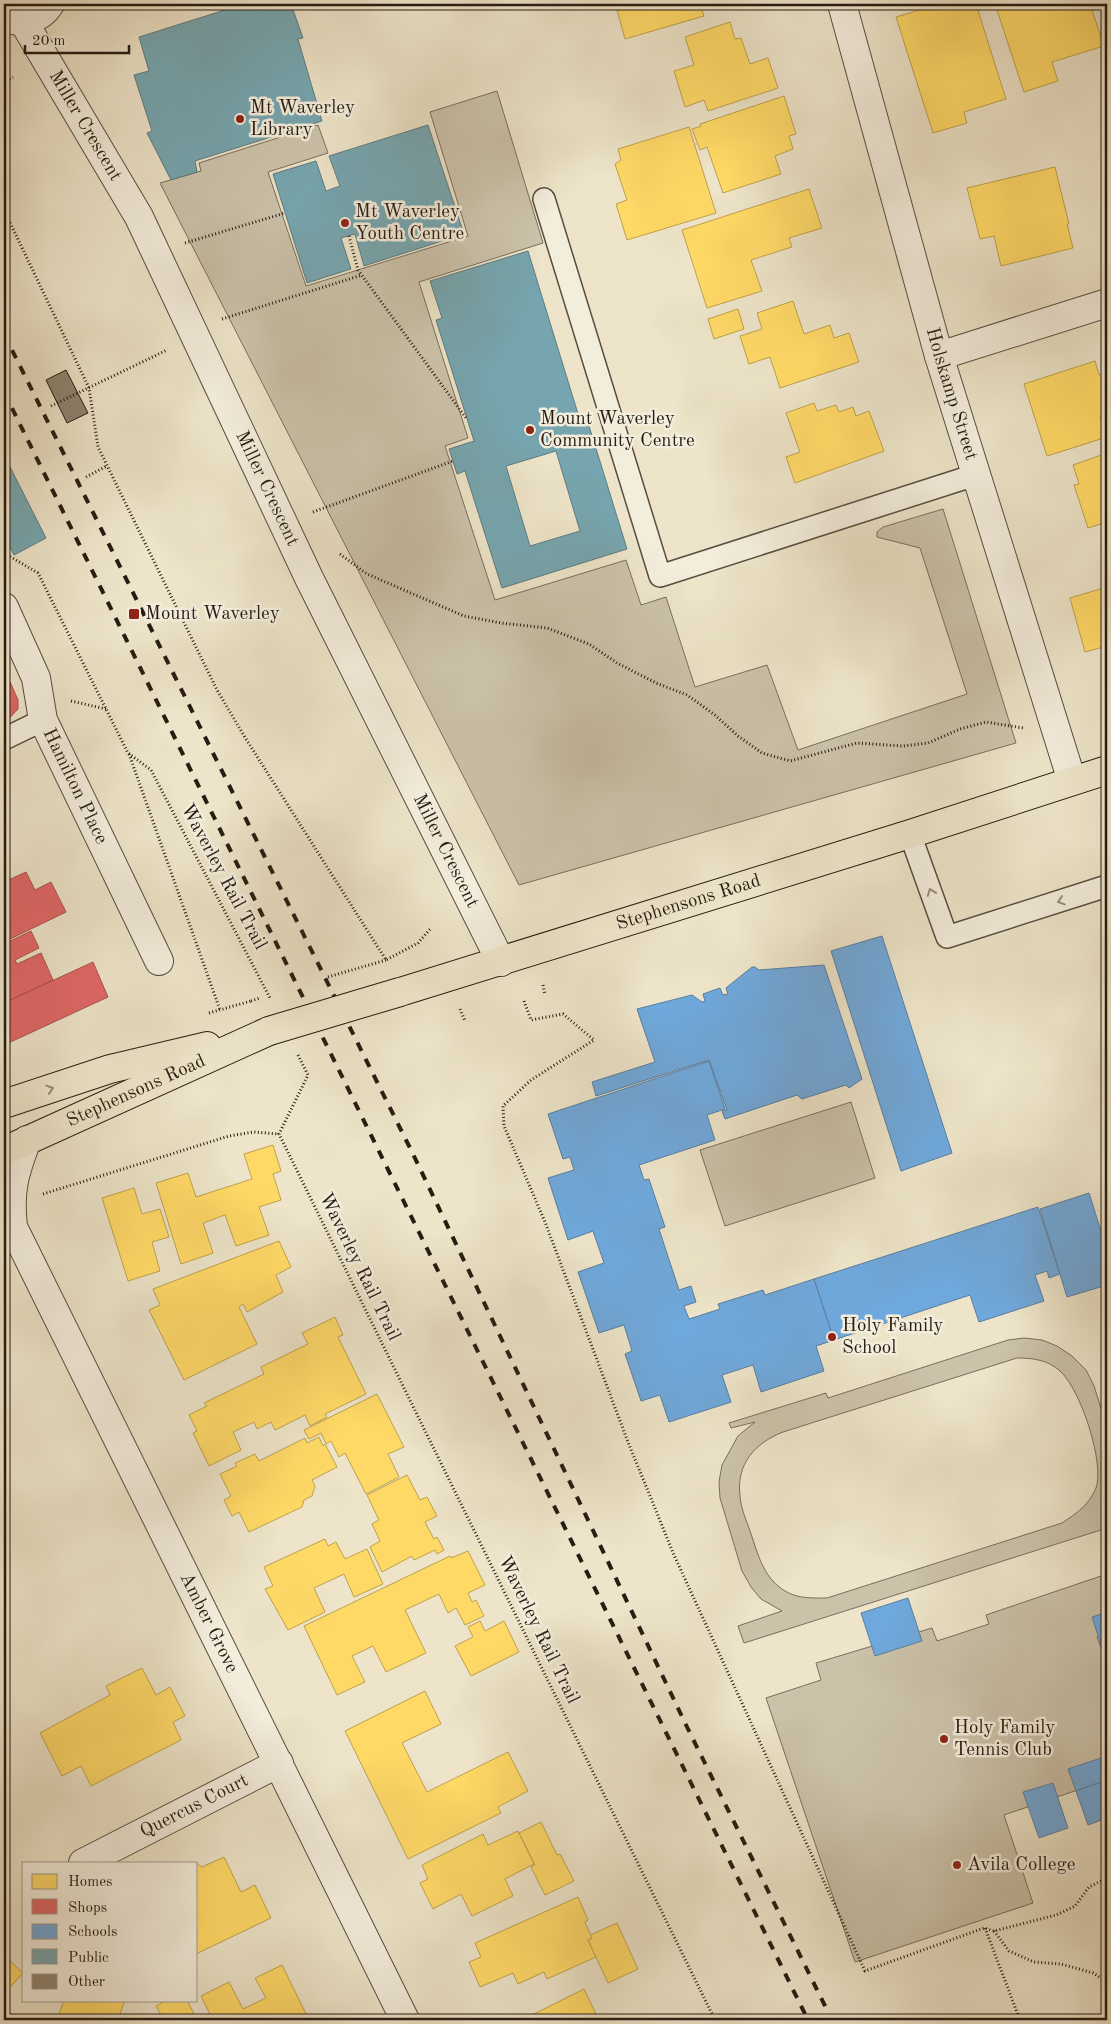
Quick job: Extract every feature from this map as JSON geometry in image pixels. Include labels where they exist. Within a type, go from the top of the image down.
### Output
[{"type":"main road","name":"Stephensons Road","points":[[4,1104],[110,1069],[269,1031],[501,962],[910,834],[1107,770]]},
{"type":"main road","name":"Stephensons Road","points":[[16,1146],[269,1031]]},
{"type":"street","points":[[13,19],[36,18],[50,4]]},
{"type":"street","name":"Holskamp Street","points":[[842,4],[939,356],[1072,781]]},
{"type":"street","name":"Miller Crescent","points":[[13,19],[139,217],[284,525],[501,962]]},
{"type":"street","points":[[939,356],[1107,303]]},
{"type":"street","name":"Hamilton Place","points":[[4,607],[36,678],[43,720],[158,961]]},
{"type":"street","name":"Amber Grove","points":[[16,1146],[17,1165],[12,1186],[8,1223],[280,1763],[405,2020]]},
{"type":"street","name":"Quercus Court","points":[[85,1862],[280,1763]]},
{"type":"lane","points":[[544,199],[660,576],[975,475]]},
{"type":"lane","points":[[4,739],[43,720]]},
{"type":"lane","points":[[910,834],[947,938],[1107,886]]},
{"type":"path","points":[[4,98],[5,83],[13,77]]},
{"type":"path","points":[[4,210],[89,388],[98,447],[217,690],[246,740],[386,960],[418,942],[431,928]]},
{"type":"path","points":[[155,252],[285,213]]},
{"type":"path","points":[[349,236],[358,270],[466,418]]},
{"type":"path","points":[[219,320],[362,275]]},
{"type":"path","points":[[51,406],[194,336]]},
{"type":"path","points":[[284,525],[325,506],[453,460]]},
{"type":"path","points":[[86,477],[107,466]]},
{"type":"path","name":"Waverley Rail Trail","points":[[4,552],[38,573],[128,753],[151,770],[273,1004]]},
{"type":"path","points":[[340,554],[367,574],[464,616],[501,623],[547,628],[589,644],[617,663],[656,683],[687,694],[762,753],[790,761],[857,743],[903,746],[928,743],[960,729],[986,722],[1026,728]]},
{"type":"path","points":[[128,753],[220,1010]]},
{"type":"path","points":[[543,985],[545,995]]},
{"type":"path","points":[[524,1002],[532,1020],[563,1014],[594,1040],[531,1080],[503,1106],[504,1126],[544,1222],[628,1442],[674,1555],[865,1971],[984,1928],[994,1931],[1056,1915],[1075,1906],[1089,1887],[1107,1878]]},
{"type":"path","points":[[460,1009],[465,1022]]},
{"type":"path","points":[[38,1196],[55,1189],[229,1136],[254,1132],[279,1134],[308,1075],[295,1048]]},
{"type":"path","name":"Waverley Rail Trail","points":[[279,1134],[715,2020]]},
{"type":"path","points":[[984,1928],[1020,2020]]},
{"type":"path","points":[[994,1931],[1009,1951],[1034,1962],[1061,1964],[1093,1973],[1107,1982]]},
{"type":"shaded area","points":[[497,91],[543,243],[419,282],[468,438],[445,446],[495,600],[626,560],[641,605],[666,597],[695,687],[767,665],[798,750],[967,694],[920,548],[877,537],[877,532],[883,527],[943,509],[1016,743],[519,885],[160,183],[201,171],[199,163],[318,125],[328,153],[268,172],[306,286],[468,236],[430,112]]},
{"type":"shaded area","points":[[851,1102],[875,1178],[725,1226],[700,1150]]},
{"type":"shaded area","points":[[1024,1338],[1042,1340],[1057,1346],[1072,1356],[1086,1370],[1094,1386],[1107,1427],[1107,1528],[744,1643],[738,1626],[782,1611],[761,1599],[751,1587],[742,1571],[720,1498],[719,1482],[722,1465],[738,1436],[755,1422],[731,1428],[729,1423],[826,1393],[828,1398],[1008,1340]],"holes":[[[1017,1358],[1034,1359],[1055,1367],[1068,1380],[1083,1409],[1094,1444],[1098,1476],[1096,1488],[1082,1508],[1062,1523],[827,1598],[806,1598],[795,1595],[785,1591],[772,1580],[760,1560],[741,1501],[741,1474],[749,1456],[756,1449],[764,1442],[783,1432]]]},
{"type":"shaded area","name":"Holy Family Tennis Club","points":[[1104,1575],[1107,1585],[1107,1634],[1097,1637],[1105,1659],[1107,1658],[1107,1780],[1004,1815],[1033,1903],[855,1962],[766,1698],[821,1680],[816,1663],[932,1628],[937,1641],[989,1624],[986,1615]]},
{"type":"building: Homes","points":[[638,4],[645,7],[655,4],[700,4],[704,16],[625,39],[617,10]]},
{"type":"building: Homes","points":[[940,4],[976,4],[1006,99],[964,112],[967,123],[933,133],[896,17]]},
{"type":"building: Homes","points":[[995,4],[1090,4],[1104,46],[1052,62],[1058,81],[1024,92]]},
{"type":"building: Homes","points":[[730,22],[735,39],[741,38],[750,64],[768,58],[778,88],[708,111],[704,100],[685,107],[674,71],[694,65],[685,37]]},
{"type":"building: Homes","points":[[784,96],[796,134],[789,136],[793,149],[775,156],[781,174],[723,193],[707,147],[700,150],[692,129],[701,126],[700,124]]},
{"type":"building: Homes","points":[[689,127],[716,213],[627,240],[616,204],[627,200],[615,164],[621,160],[618,149]]},
{"type":"building: Homes","points":[[1055,167],[1073,248],[1001,266],[994,236],[980,239],[967,188]]},
{"type":"building: Homes","points":[[809,189],[822,228],[789,238],[792,247],[751,260],[762,291],[707,308],[682,230]]},
{"type":"building: Homes","points":[[793,301],[804,334],[830,325],[834,338],[849,333],[859,362],[780,388],[770,357],[749,364],[740,336],[762,329],[757,313]]},
{"type":"building: Homes","points":[[738,309],[744,329],[714,339],[708,319]]},
{"type":"building: Homes","points":[[1095,361],[1099,375],[1107,372],[1107,414],[1100,416],[1107,437],[1047,456],[1024,384]]},
{"type":"building: Homes","points":[[814,403],[817,411],[836,405],[839,412],[853,407],[856,416],[869,411],[884,451],[795,483],[786,457],[800,452],[786,413]]},
{"type":"building: Homes","points":[[1107,453],[1107,522],[1088,528],[1074,485],[1079,484],[1073,465]]},
{"type":"building: Homes","points":[[1107,587],[1107,646],[1085,652],[1070,598]]},
{"type":"building: Homes","points":[[273,1145],[281,1171],[273,1174],[281,1200],[259,1207],[269,1235],[236,1246],[225,1215],[203,1223],[213,1253],[181,1264],[156,1183],[188,1173],[196,1197],[252,1179],[244,1154]]},
{"type":"building: Homes","points":[[134,1188],[142,1214],[160,1209],[169,1237],[152,1242],[160,1271],[128,1281],[102,1198]]},
{"type":"building: Homes","points":[[279,1241],[291,1267],[276,1275],[283,1292],[247,1312],[243,1304],[239,1307],[257,1344],[184,1380],[149,1310],[160,1305],[153,1289]]},
{"type":"building: Homes","points":[[335,1317],[343,1335],[338,1337],[366,1394],[325,1414],[327,1417],[310,1426],[305,1415],[275,1430],[271,1422],[257,1429],[254,1422],[233,1432],[241,1450],[209,1466],[193,1433],[197,1431],[189,1415],[207,1406],[204,1403],[264,1374],[261,1367],[308,1344],[302,1333]]},
{"type":"building: Homes","points":[[377,1394],[404,1447],[388,1454],[399,1477],[366,1494],[345,1453],[339,1457],[331,1441],[326,1444],[321,1433],[309,1439],[304,1430]]},
{"type":"building: Homes","points":[[319,1437],[323,1446],[325,1444],[337,1467],[312,1480],[315,1486],[312,1496],[304,1500],[302,1507],[249,1532],[239,1512],[232,1516],[224,1500],[231,1496],[220,1474],[237,1466],[235,1463],[255,1454],[259,1461],[305,1438],[307,1443]]},
{"type":"building: Homes","points":[[407,1475],[420,1500],[427,1497],[437,1516],[425,1522],[434,1539],[437,1537],[444,1550],[437,1554],[435,1550],[414,1560],[412,1556],[382,1572],[370,1547],[380,1541],[372,1524],[379,1520],[367,1495]]},
{"type":"building: Homes","points":[[325,1539],[328,1546],[336,1542],[345,1559],[367,1549],[383,1584],[354,1597],[344,1574],[314,1588],[325,1612],[288,1630],[265,1589],[273,1586],[264,1567]]},
{"type":"building: Homes","points":[[468,1551],[485,1585],[468,1593],[472,1602],[476,1600],[484,1616],[465,1625],[456,1608],[448,1613],[439,1594],[405,1610],[426,1653],[386,1672],[373,1646],[352,1656],[365,1682],[337,1695],[304,1626],[450,1556],[451,1558]]},
{"type":"building: Homes","points":[[480,1621],[485,1631],[504,1621],[519,1652],[471,1676],[455,1646],[473,1637],[468,1627]]},
{"type":"building: Homes","points":[[142,1668],[156,1695],[170,1687],[185,1716],[173,1722],[181,1740],[91,1786],[81,1766],[62,1776],[40,1733],[110,1695],[106,1686]]},
{"type":"building: Homes","points":[[425,1691],[441,1724],[402,1743],[427,1792],[508,1752],[528,1791],[498,1807],[501,1813],[408,1859],[345,1731]]},
{"type":"building: Homes","points":[[541,1822],[557,1855],[560,1854],[574,1881],[545,1895],[531,1867],[535,1865],[519,1833]]},
{"type":"building: Homes","points":[[518,1831],[534,1864],[505,1879],[513,1896],[472,1916],[461,1894],[433,1909],[420,1883],[428,1879],[422,1865],[483,1834],[488,1845]]},
{"type":"building: Homes","points":[[224,1857],[241,1892],[255,1885],[271,1918],[198,1953],[198,1864],[202,1867]]},
{"type":"building: Homes","points":[[578,1897],[588,1920],[585,1922],[592,1938],[588,1940],[596,1957],[547,1979],[544,1972],[518,1984],[513,1973],[480,1987],[469,1962],[481,1957],[475,1943]]},
{"type":"building: Homes","points":[[617,1923],[638,1969],[608,1983],[588,1940],[592,1938],[590,1935]]},
{"type":"building: Homes","points":[[4,1955],[22,1974],[4,1994]]},
{"type":"building: Homes","points":[[282,1965],[309,2020],[213,2020],[201,1996],[229,1982],[243,2009],[266,1998],[255,1978]]},
{"type":"building: Homes","points":[[584,1989],[599,2020],[524,2019]]},
{"type":"building: Homes","points":[[63,2002],[124,2002],[118,2020],[57,2020]]},
{"type":"building: Homes","points":[[163,2002],[188,2002],[196,2018],[191,2020],[164,2020],[156,2006]]},
{"type":"building: Homes","points":[[4,2010],[14,2020],[4,2020]]},
{"type":"building: Shops","points":[[4,668],[18,700],[18,709],[4,724]]},
{"type":"building: Shops","points":[[26,872],[35,890],[51,882],[66,912],[4,942],[4,882]]},
{"type":"building: Shops","points":[[31,931],[39,948],[15,960],[17,964],[41,953],[53,980],[4,1003],[4,944]]},
{"type":"building: Shops","points":[[93,962],[108,997],[4,1045],[4,1003]]},
{"type":"building: Schools","points":[[882,936],[952,1153],[901,1171],[831,951]]},
{"type":"building: Schools","points":[[824,965],[862,1079],[849,1088],[846,1085],[802,1099],[797,1095],[725,1119],[722,1111],[727,1110],[709,1060],[596,1096],[592,1082],[655,1062],[637,1009],[692,995],[702,1002],[705,1001],[703,994],[720,988],[723,995],[728,994],[726,988],[752,967],[759,970]]},
{"type":"building: Schools","points":[[709,1061],[725,1109],[707,1115],[715,1140],[639,1165],[644,1180],[649,1179],[665,1227],[659,1229],[679,1290],[691,1286],[696,1302],[684,1306],[689,1319],[720,1309],[718,1304],[763,1290],[765,1295],[814,1279],[834,1340],[816,1346],[824,1371],[761,1392],[753,1365],[722,1375],[731,1402],[669,1422],[660,1395],[641,1401],[625,1354],[632,1351],[624,1325],[599,1333],[578,1272],[604,1263],[593,1231],[568,1240],[548,1178],[574,1170],[570,1157],[563,1159],[548,1114]]},
{"type":"building: Schools","points":[[1089,1193],[1107,1250],[1107,1285],[1067,1297],[1040,1209]]},
{"type":"building: Schools","points":[[1038,1207],[1060,1274],[1049,1278],[1047,1271],[1035,1275],[1044,1301],[979,1322],[970,1295],[834,1340],[814,1279]]},
{"type":"building: Schools","points":[[908,1598],[922,1641],[875,1656],[861,1613]]},
{"type":"building: Schools","points":[[1107,1612],[1107,1663],[1092,1617]]},
{"type":"building: Schools","points":[[1107,1756],[1107,1780],[1076,1791],[1068,1769]]},
{"type":"building: Schools","points":[[1107,1780],[1107,1818],[1088,1825],[1076,1791]]},
{"type":"building: Schools","points":[[1053,1783],[1068,1828],[1039,1838],[1023,1792]]},
{"type":"building: Public","points":[[244,4],[291,4],[303,38],[298,39],[322,121],[195,161],[197,172],[171,180],[147,133],[152,131],[134,75],[149,71],[139,37]]},
{"type":"building: Public","points":[[428,125],[464,234],[364,266],[355,234],[341,238],[351,269],[307,283],[273,174],[316,161],[326,191],[340,186],[329,156]]},
{"type":"building: Public","name":"Mount Waverley Community Centre","points":[[528,251],[579,417],[586,416],[627,549],[502,588],[465,471],[457,474],[449,449],[474,441],[436,320],[442,318],[430,281]],"holes":[[[556,451],[580,531],[530,546],[506,466]]]},
{"type":"building: Public","points":[[4,455],[46,538],[14,555],[4,535]]},
{"type":"building: Other","points":[[66,370],[88,413],[67,423],[46,380]]},
{"type":"railway","points":[[4,334],[413,1154],[687,1727],[832,2020]]},
{"type":"railway","points":[[4,392],[808,2020]]},
{"type":"place","name":"Mt Waverley Library","points":[[240,119]]},
{"type":"place","name":"Mt Waverley Youth Centre","points":[[345,223]]},
{"type":"place","name":"Mount Waverley Community Centre","points":[[530,430]]},
{"type":"place","name":"Mount Waverley","points":[[134,614]]},
{"type":"place","name":"Holy Family School","points":[[832,1337]]},
{"type":"place","name":"Holy Family Tennis Club","points":[[944,1739]]},
{"type":"place","name":"Avila College","points":[[957,1865]]}]
